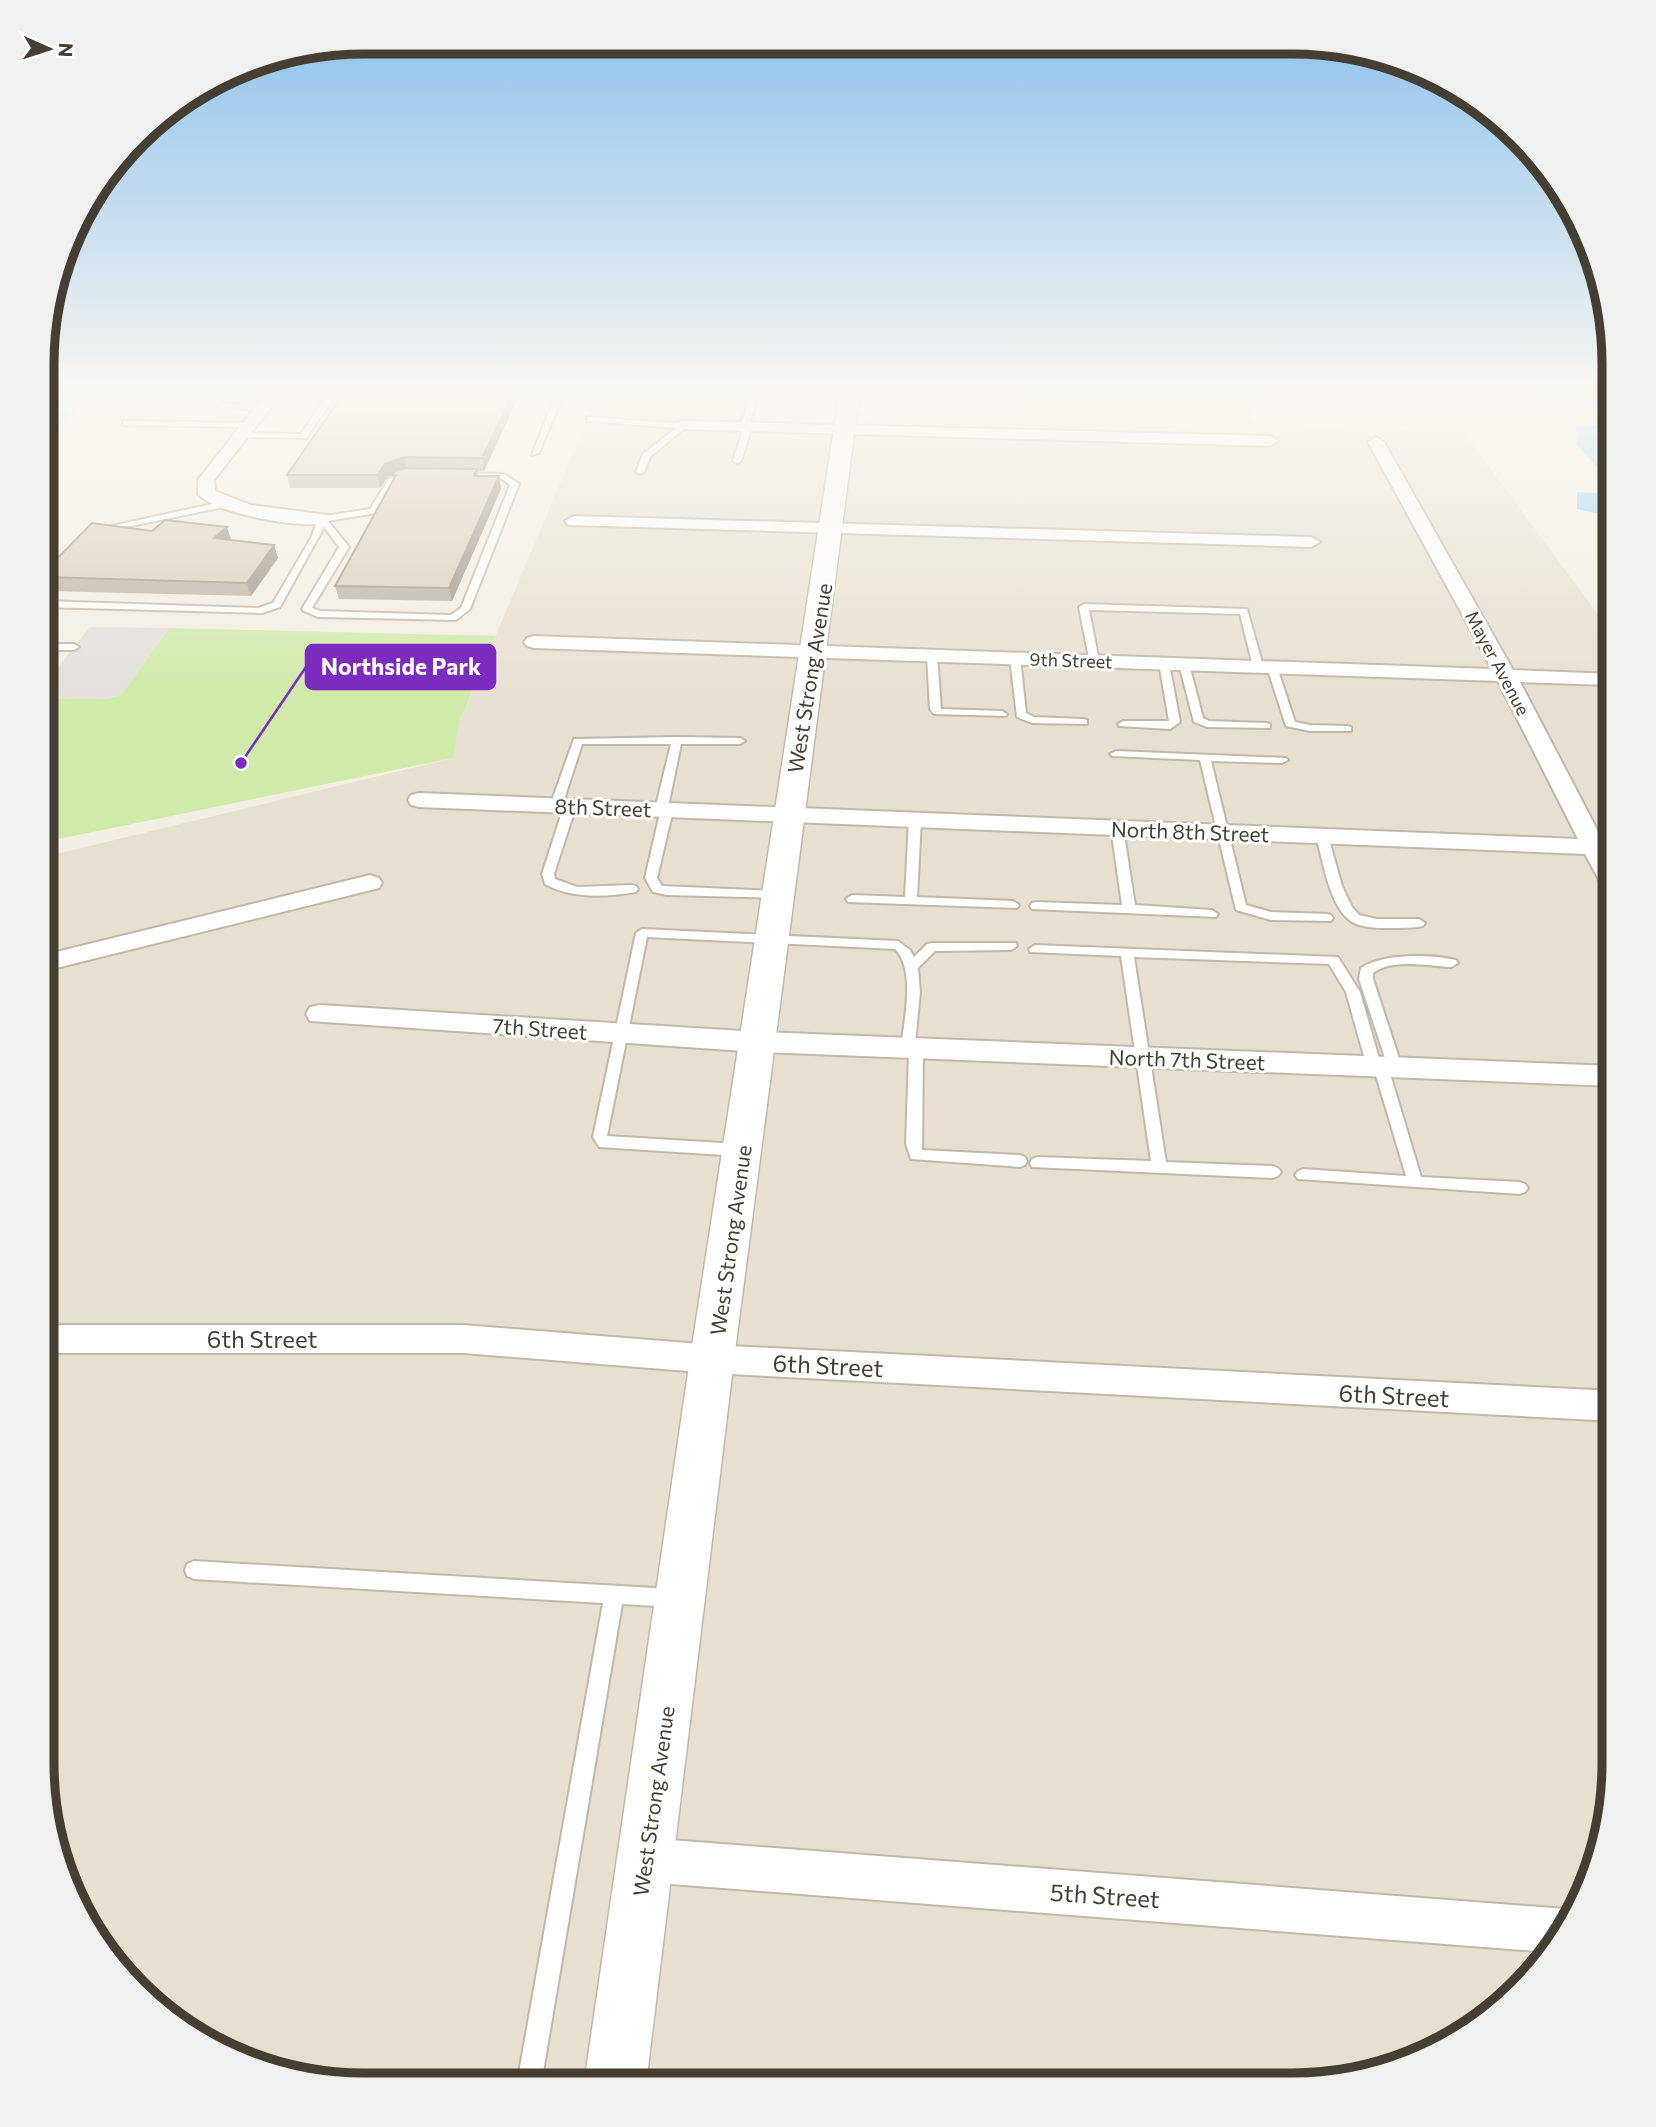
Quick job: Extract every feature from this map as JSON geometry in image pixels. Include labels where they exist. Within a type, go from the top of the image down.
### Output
[{"type":"street","points":[[209,495],[226,504],[255,513],[322,519]]},
{"type":"street","name":"West Strong Avenue","points":[[616,2073],[712,1359],[836,495]]},
{"type":"street","name":"Mayer Avenue","points":[[1406,495],[1505,674],[1602,864]]},
{"type":"street","points":[[574,521],[1311,542]]},
{"type":"street","name":"9th Street","points":[[534,642],[1602,679]]},
{"type":"street","name":"8th Street","points":[[419,800],[788,815]]},
{"type":"street","name":"North 8th Street","points":[[788,815],[1593,847]]},
{"type":"street","points":[[54,960],[370,883]]},
{"type":"street","name":"7th Street","points":[[320,1014],[759,1042]]},
{"type":"street","name":"North 7th Street","points":[[759,1042],[1602,1076]]},
{"type":"street","name":"6th Street","points":[[54,1339],[463,1339],[712,1359],[1602,1405]]},
{"type":"street","name":"5th Street","points":[[645,1860],[1553,1930]]},
{"type":"lane","points":[[322,519],[373,511],[383,495]]},
{"type":"lane","points":[[322,519],[344,547],[307,609],[318,614],[453,618],[465,609],[511,495]]},
{"type":"lane","points":[[83,538],[94,531],[109,527],[226,504]]},
{"type":"lane","points":[[54,604],[260,611],[270,609],[277,605],[315,538],[322,519]]},
{"type":"lane","points":[[1094,661],[1084,607],[1244,611],[1290,724],[1310,728],[1347,729]]},
{"type":"lane","points":[[54,647],[74,648]]},
{"type":"lane","points":[[932,656],[935,709],[938,712],[1002,714]]},
{"type":"lane","points":[[1015,658],[1021,715],[1032,720],[1083,722]]},
{"type":"lane","points":[[1123,724],[1170,726],[1175,722],[1174,663]]},
{"type":"lane","points":[[1174,663],[1198,720],[1207,723],[1266,726]]},
{"type":"lane","points":[[677,740],[651,878],[657,889],[903,948],[913,965],[913,1144],[916,1155],[1020,1161]]},
{"type":"lane","points":[[632,890],[571,889],[556,887],[549,881],[548,874],[578,741],[740,741]]},
{"type":"lane","points":[[1116,754],[1282,760]]},
{"type":"lane","points":[[1205,758],[1240,906],[1252,913],[1266,915],[1327,918]]},
{"type":"lane","points":[[911,901],[915,820]]},
{"type":"lane","points":[[1117,828],[1129,909]]},
{"type":"lane","points":[[1322,836],[1343,905],[1351,916],[1362,922],[1419,923]]},
{"type":"lane","points":[[852,900],[1013,905]]},
{"type":"lane","points":[[1036,906],[1212,914]]},
{"type":"lane","points":[[743,1150],[604,1143],[600,1137],[642,933],[775,917]]},
{"type":"lane","points":[[913,965],[932,947],[1011,946]]},
{"type":"lane","points":[[1035,949],[1333,960],[1353,992],[1383,1067]]},
{"type":"lane","points":[[1127,952],[1159,1167]]},
{"type":"lane","points":[[1415,1182],[1383,1067],[1366,971],[1372,964],[1389,962],[1451,963]]},
{"type":"lane","points":[[1037,1163],[1273,1172]]},
{"type":"lane","points":[[1303,1175],[1520,1188]]},
{"type":"lane","points":[[194,1570],[680,1599]]},
{"type":"lane","points":[[531,2073],[614,1595]]},
{"type":"shaded area","points":[[555,495],[1510,495],[1602,620],[1602,1763],[1596,1824],[1585,1863],[1570,1900],[1538,1952],[1511,1982],[1481,2009],[1447,2031],[1411,2049],[1353,2067],[1312,2072],[364,2073],[303,2067],[264,2056],[227,2041],[175,2009],[145,1982],[118,1952],[96,1918],[78,1882],[60,1824],[55,1783],[54,855],[453,758],[460,720]]},
{"type":"shaded area","points":[[90,627],[169,628],[121,695],[105,699],[54,698],[54,672]]},
{"type":"green space","points":[[169,628],[495,636],[460,720],[453,758],[54,840],[54,698],[105,699],[121,695]]},
{"type":"water","points":[[1577,495],[1602,495],[1602,514],[1577,509]]},
{"type":"building","points":[[385,495],[490,495],[449,588],[335,586]]},
{"type":"building","points":[[165,520],[227,527],[214,538],[274,545],[247,583],[54,577],[54,562],[92,523],[152,531]]},
{"type":"place","name":"Northside Park","points":[[241,763]]}]
